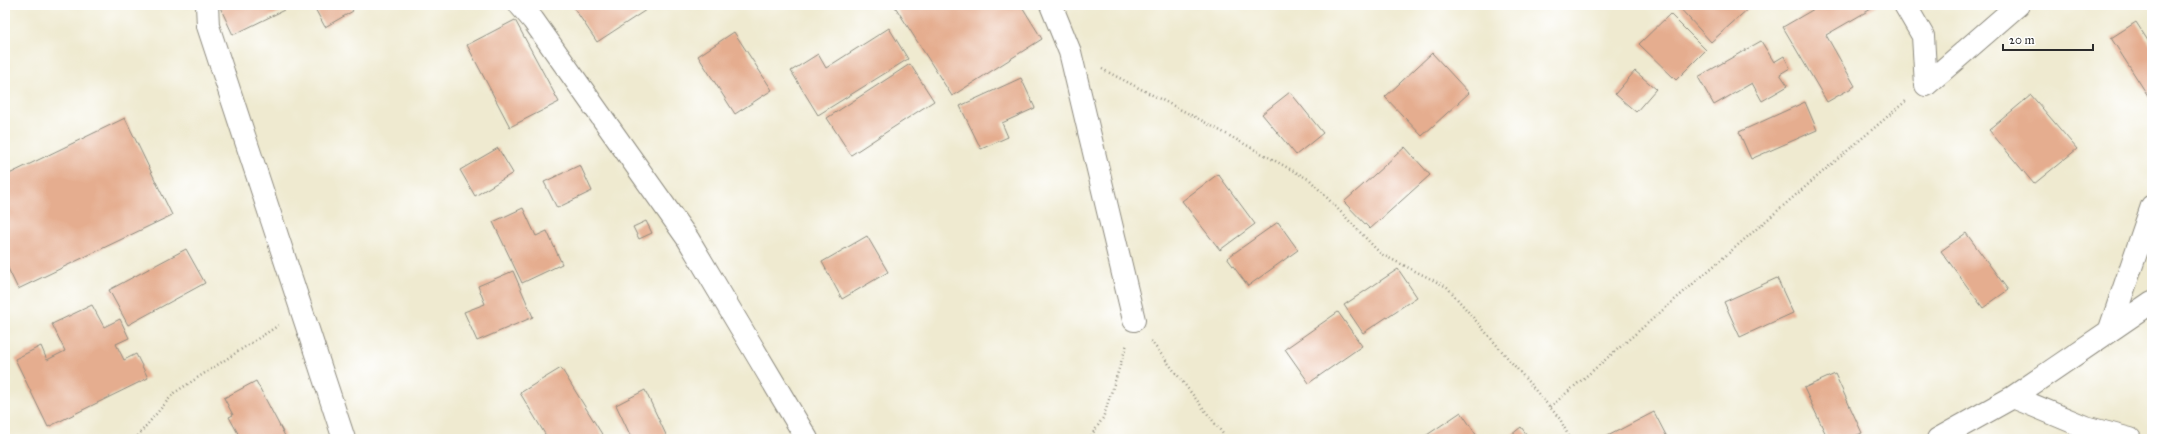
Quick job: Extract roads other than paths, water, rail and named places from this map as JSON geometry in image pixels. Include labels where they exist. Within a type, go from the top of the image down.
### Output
[{"type":"street","points":[[207,5],[208,26],[344,439]]},
{"type":"street","points":[[520,5],[533,20],[688,239],[807,439]]},
{"type":"street","points":[[1052,5],[1070,52],[1134,320]]},
{"type":"street","points":[[1905,5],[1923,36],[1926,85],[2018,5]]},
{"type":"street","points":[[2110,329],[2152,206]]},
{"type":"street","points":[[1938,439],[2013,397],[2110,329],[2152,302]]},
{"type":"street","points":[[2013,397],[2086,427],[2130,439]]}]
